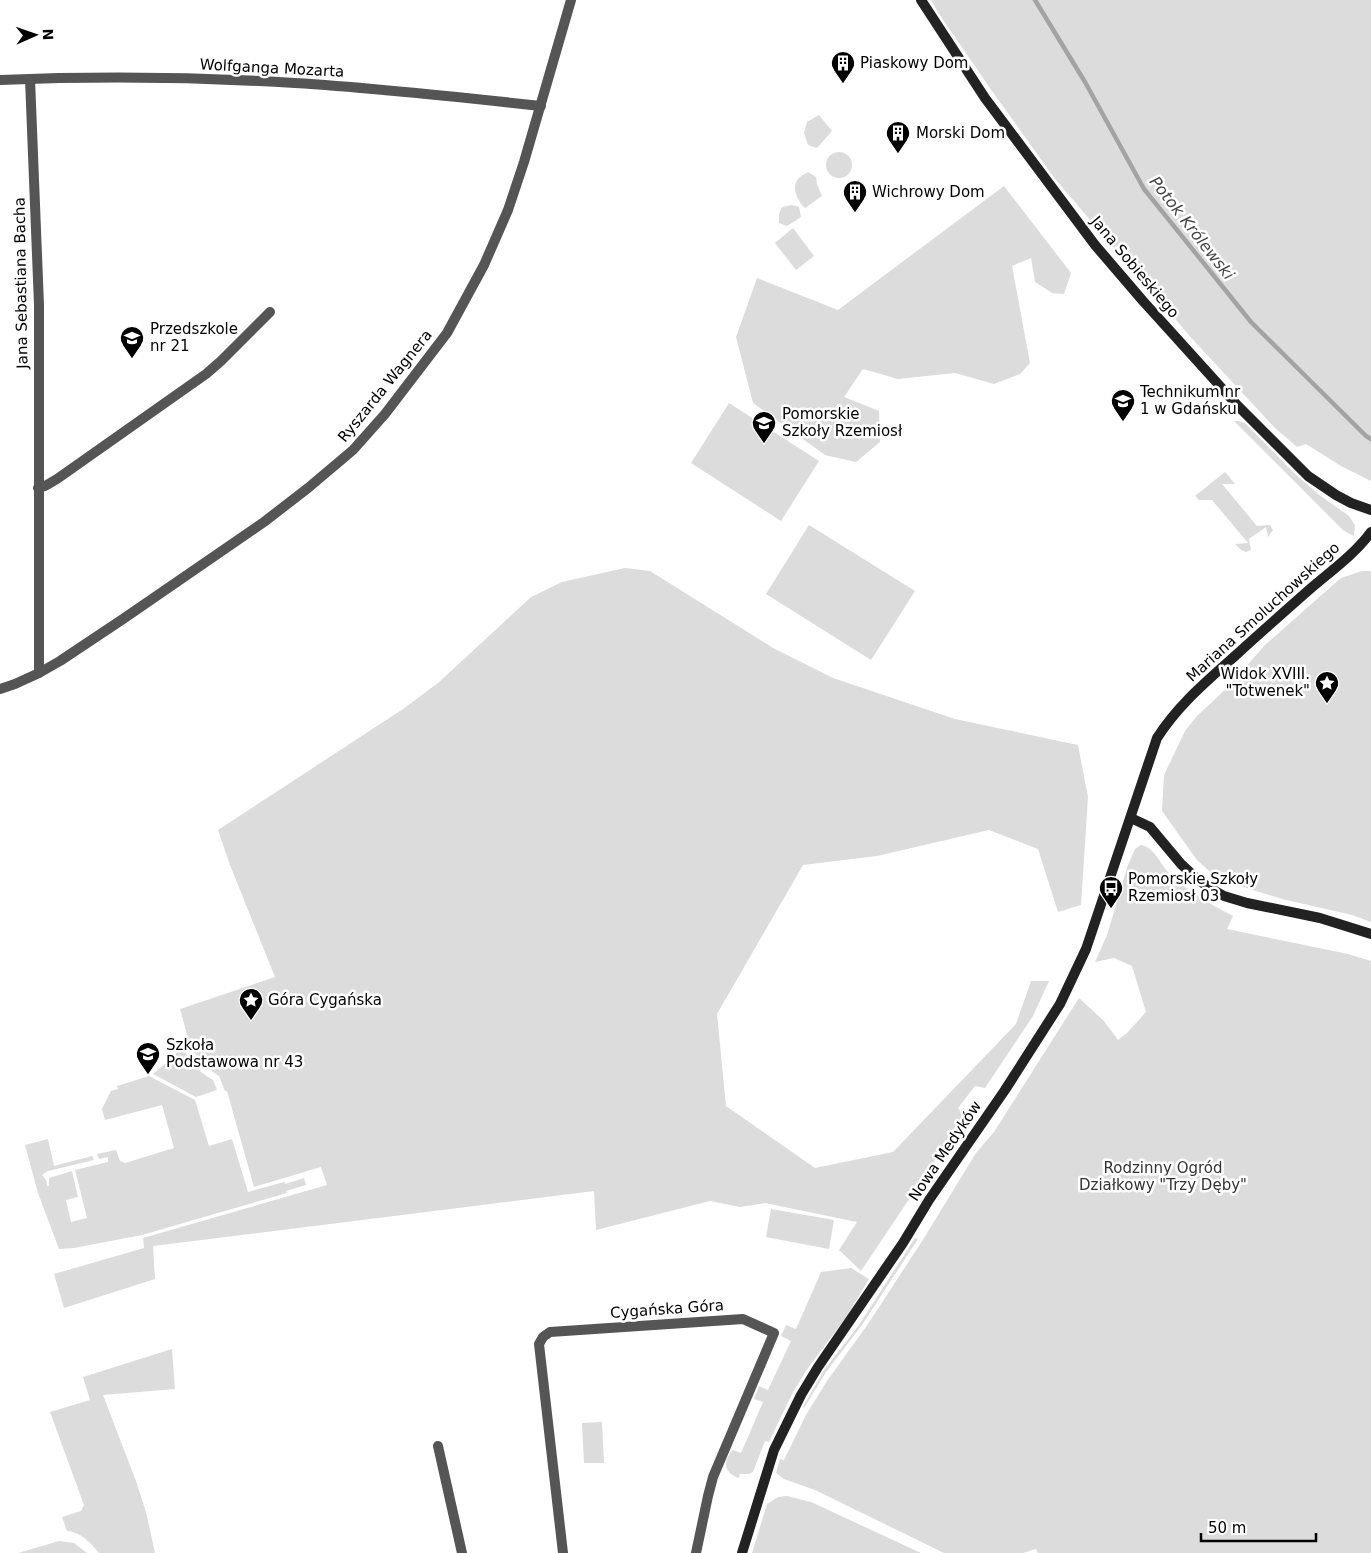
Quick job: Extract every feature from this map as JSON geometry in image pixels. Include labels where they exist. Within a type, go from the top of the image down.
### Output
[{"type":"street","name":"Ryszarda Wagnera","points":[[0,689],[39,673],[124,619],[264,522],[353,450],[385,414],[447,333],[484,265],[508,210],[524,162],[571,0]]},
{"type":"street","name":"Jana Sobieskiego","points":[[920,0],[985,98],[1095,245],[1143,301],[1238,406],[1308,476],[1336,496],[1371,510]]},
{"type":"street","name":"Wolfganga Mozarta","points":[[0,80],[180,78],[295,83],[541,106]]},
{"type":"street","name":"Jana Sebastiana Bacha","points":[[30,79],[39,305],[39,673]]},
{"type":"street","points":[[38,488],[57,479],[222,362],[270,312]]},
{"type":"street","name":"Mariana Smoluchowskiego","points":[[1131,818],[1157,738],[1186,699],[1352,553],[1365,541],[1371,532]]},
{"type":"street","points":[[1131,818],[1150,827],[1181,864],[1195,877],[1224,896],[1247,903],[1320,918],[1371,934]]},
{"type":"street","name":"Nowa Medyków","points":[[742,1553],[778,1441],[801,1395],[903,1243],[929,1200],[1005,1090],[1060,1004],[1086,948],[1131,818]]},
{"type":"street","name":"Cygańska Góra","points":[[563,1553],[539,1344],[543,1337],[550,1332],[743,1319],[774,1333],[713,1477],[696,1553]]},
{"type":"street","points":[[438,1446],[462,1553]]},
{"type":"green space","points":[[931,0],[1371,0],[1371,481],[1341,466],[1306,444],[1297,447],[1274,427],[1195,342],[1055,179],[992,91]]},
{"type":"green space","points":[[819,115],[832,131],[817,148],[808,145],[804,133],[807,122]]},
{"type":"green space","points":[[839,152],[848,156],[852,165],[848,174],[839,178],[830,174],[826,165],[830,156]]},
{"type":"green space","points":[[808,172],[816,177],[822,196],[805,208],[797,197],[795,184],[801,176]]},
{"type":"green space","points":[[1004,186],[1071,273],[1064,294],[1052,293],[1035,282],[1031,258],[1012,266],[1030,363],[1020,374],[994,384],[955,373],[898,379],[863,369],[844,397],[879,411],[880,442],[856,462],[825,455],[753,403],[736,337],[757,278],[838,310]]},
{"type":"green space","points":[[792,205],[799,207],[801,217],[787,226],[779,223],[779,214],[782,207]]},
{"type":"green space","points":[[793,228],[814,256],[796,270],[775,243]]},
{"type":"green space","points":[[729,403],[819,461],[781,521],[691,463]]},
{"type":"green space","points":[[1234,421],[1245,423],[1293,472],[1318,494],[1349,516],[1355,525],[1354,536],[1344,531]]},
{"type":"green space","points":[[1225,472],[1235,484],[1222,484],[1257,526],[1270,525],[1273,530],[1268,537],[1266,527],[1249,539],[1251,550],[1246,552],[1235,544],[1248,543],[1212,500],[1199,500],[1195,496]]},
{"type":"green space","points":[[809,525],[915,591],[871,660],[766,594]]},
{"type":"green space","points":[[625,568],[650,571],[773,648],[833,678],[955,719],[1078,745],[1088,797],[1081,905],[1058,912],[1038,849],[989,830],[877,856],[803,865],[717,1014],[726,1106],[815,1168],[893,1152],[1016,1024],[1031,981],[1049,981],[1033,1016],[985,1088],[975,1086],[958,1108],[964,1117],[861,1271],[839,1250],[857,1222],[765,1203],[740,1207],[710,1201],[596,1230],[594,1191],[153,1246],[155,1279],[64,1308],[54,1274],[144,1248],[143,1238],[327,1185],[321,1167],[254,1187],[227,1091],[225,1091],[219,1076],[209,1069],[191,1049],[180,1009],[275,977],[218,830],[403,709],[438,683],[531,597],[562,582]]},
{"type":"green space","points":[[1362,571],[1371,571],[1371,922],[1352,915],[1282,899],[1218,879],[1197,860],[1162,811],[1164,775],[1185,731],[1197,716],[1229,686],[1264,646],[1309,606],[1341,578]]},
{"type":"green space","name":"Rodzinny Ogród Działkowy \"Trzy Dęby\"","points":[[1141,845],[1150,849],[1168,872],[1183,885],[1207,902],[1233,916],[1227,929],[1348,954],[1371,961],[1371,1553],[1038,1553],[1036,1549],[1023,1553],[944,1553],[815,1490],[784,1479],[776,1473],[780,1459],[784,1460],[806,1415],[827,1381],[868,1324],[976,1153],[994,1132],[1079,998],[1104,1021],[1118,1040],[1146,1012],[1132,966],[1114,958],[1095,962],[1107,935],[1128,865],[1135,849]]},
{"type":"green space","points":[[181,1042],[190,1059],[203,1073],[213,1080],[217,1090],[196,1097],[153,1074],[175,1055]]},
{"type":"green space","points":[[149,1076],[195,1100],[209,1146],[232,1139],[248,1192],[304,1178],[306,1185],[286,1191],[287,1193],[142,1235],[74,1248],[59,1249],[38,1193],[25,1145],[48,1139],[54,1166],[92,1156],[94,1160],[48,1171],[42,1175],[46,1180],[47,1186],[49,1186],[49,1178],[72,1171],[78,1197],[66,1200],[71,1222],[87,1218],[75,1170],[108,1162],[108,1157],[99,1159],[97,1154],[116,1150],[120,1161],[125,1163],[174,1148],[162,1105],[105,1120],[102,1109],[111,1091],[118,1089],[117,1086]]},
{"type":"green space","points":[[771,1209],[834,1220],[829,1249],[766,1237]]},
{"type":"green space","points":[[915,1238],[918,1239],[862,1325],[826,1372],[804,1408],[824,1370],[859,1325]]},
{"type":"green space","points":[[851,1268],[869,1279],[847,1316],[808,1368],[793,1392],[769,1442],[765,1441],[753,1472],[740,1474],[739,1478],[734,1476],[726,1466],[727,1458],[733,1450],[741,1453],[763,1402],[754,1399],[759,1386],[768,1390],[791,1341],[781,1336],[786,1325],[796,1329],[821,1272]]},
{"type":"green space","points":[[172,1349],[175,1389],[103,1395],[136,1481],[146,1512],[155,1553],[99,1553],[77,1533],[67,1531],[62,1517],[81,1511],[84,1505],[50,1412],[90,1400],[83,1377]]},
{"type":"green space","points":[[602,1422],[604,1463],[584,1463],[582,1423]]},
{"type":"green space","points":[[787,1496],[811,1502],[921,1553],[752,1553],[767,1504],[778,1497]]},
{"type":"green space","points":[[59,1541],[74,1543],[87,1553],[18,1553]]},
{"type":"waterway","name":"Potok Królewski","points":[[1035,0],[1085,82],[1144,189],[1251,322],[1371,439]]},
{"type":"place","name":"Piaskowy Dom","points":[[843,84]]},
{"type":"place","name":"Morski Dom","points":[[898,154]]},
{"type":"place","name":"Wichrowy Dom","points":[[855,213]]},
{"type":"place","name":"Przedszkole nr 21","points":[[132,359]]},
{"type":"place","name":"Technikum nr 1 w Gdańsku","points":[[1123,422]]},
{"type":"place","name":"Pomorskie Szkoły Rzemiosł","points":[[764,444]]},
{"type":"place","name":"Widok XVIII. \"Totwenek\"","points":[[1327,704]]},
{"type":"place","name":"Pomorskie Szkoły Rzemiosł 03","points":[[1111,909]]},
{"type":"place","name":"Góra Cygańska","points":[[251,1021]]},
{"type":"place","name":"Szkoła Podstawowa nr 43","points":[[148,1075]]}]
